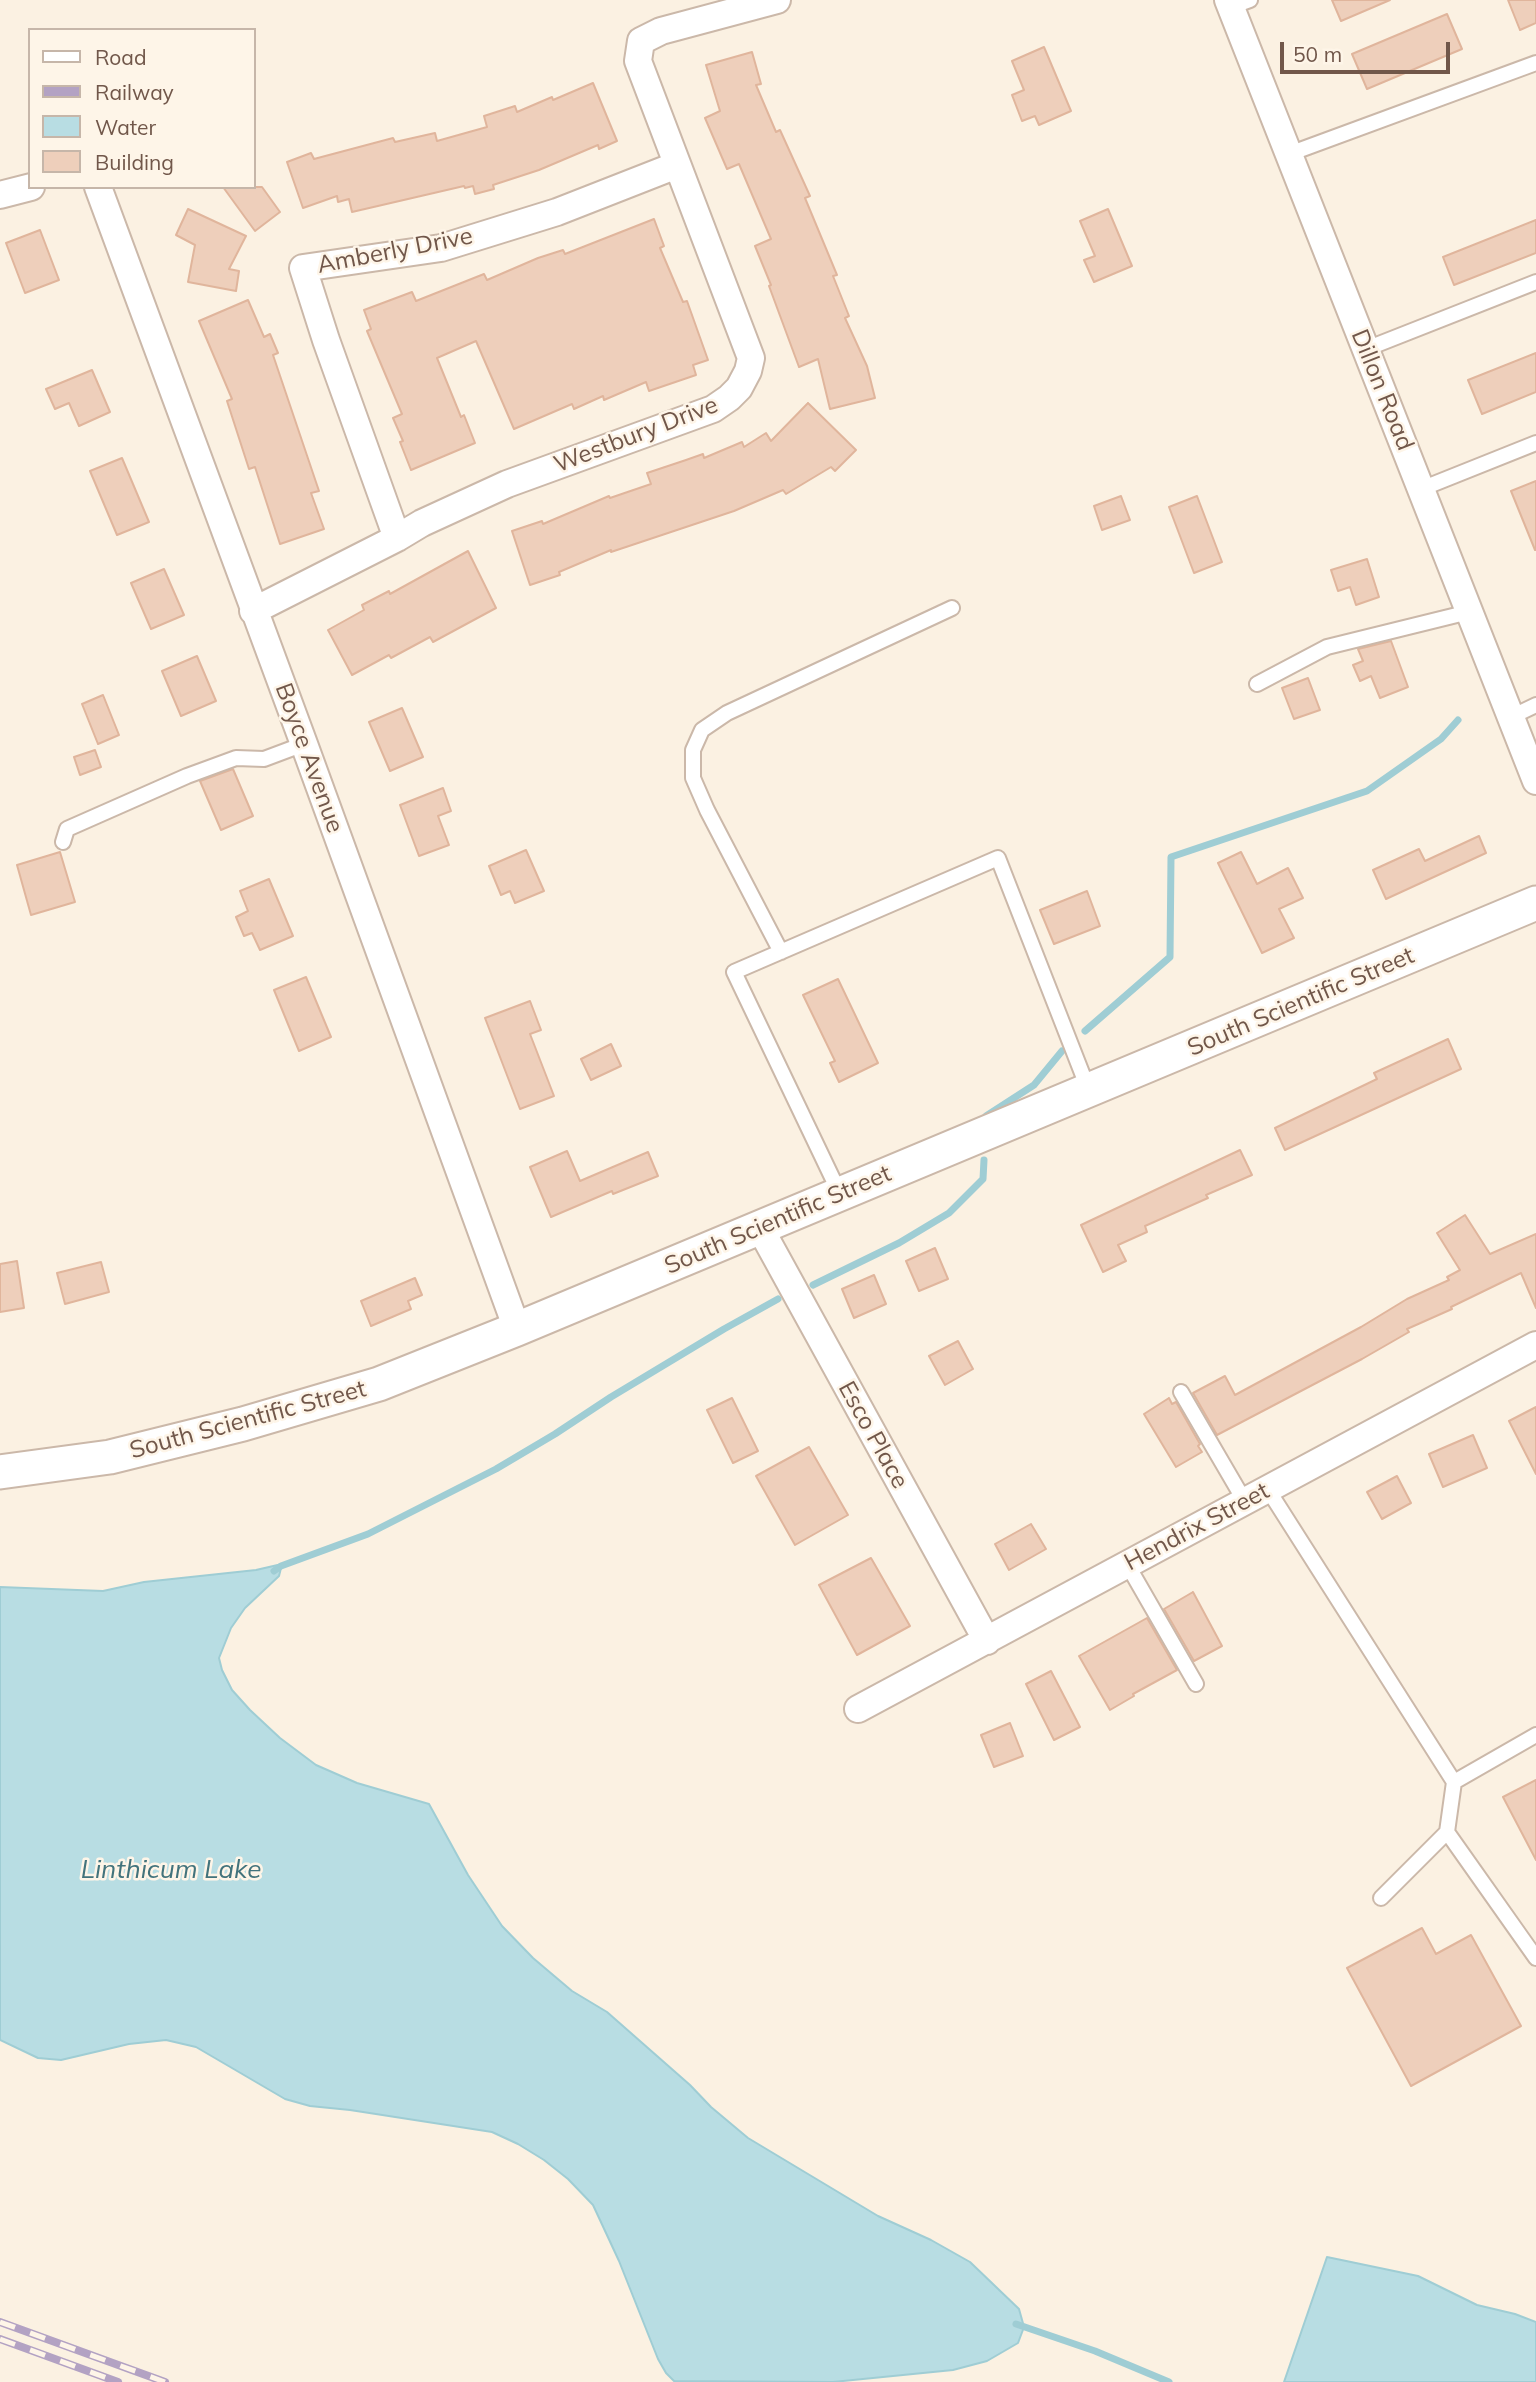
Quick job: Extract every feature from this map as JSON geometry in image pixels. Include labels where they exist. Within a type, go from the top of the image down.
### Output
[{"type":"street","name":"Westbury Drive","points":[[253,611],[422,523],[507,484],[713,409],[739,388],[751,358],[638,61],[641,41],[661,31],[777,0]]},
{"type":"street","name":"Dillon Road","points":[[1236,3],[1289,154],[1536,781]]},
{"type":"street","name":"Amberly Drive","points":[[397,538],[303,268],[441,248],[557,212],[677,165]]},
{"type":"street","points":[[0,195],[28,188]]},
{"type":"street","name":"Boyce Avenue","points":[[98,189],[517,1329]]},
{"type":"street","name":"South Scientific Street","points":[[0,1472],[110,1457],[243,1424],[379,1384],[1536,904]]},
{"type":"street","name":"Esco Place","points":[[760,1228],[986,1641]]},
{"type":"street","name":"Hendrix Street","points":[[858,1709],[1536,1345]]},
{"type":"lane","points":[[1289,154],[1536,63]]},
{"type":"lane","points":[[1366,349],[1536,282]]},
{"type":"lane","points":[[1421,489],[1536,443]]},
{"type":"lane","points":[[781,952],[693,778],[693,750],[702,730],[727,713],[952,608]]},
{"type":"lane","points":[[1257,684],[1327,647],[1469,612]]},
{"type":"lane","points":[[1511,717],[1536,705]]},
{"type":"lane","points":[[63,842],[67,829],[187,776],[236,758],[264,759],[304,744]]},
{"type":"lane","points":[[840,1195],[734,972],[998,858],[1089,1091]]},
{"type":"lane","points":[[1181,1392],[1244,1500]]},
{"type":"lane","points":[[1267,1488],[1454,1782],[1447,1832],[1381,1898]]},
{"type":"lane","points":[[1127,1564],[1196,1684]]},
{"type":"lane","points":[[1454,1782],[1536,1735]]},
{"type":"lane","points":[[1447,1832],[1536,1958]]},
{"type":"water","name":"Linthicum Lake","points":[[282,1564],[279,1576],[245,1608],[231,1628],[219,1658],[232,1690],[250,1710],[280,1738],[316,1765],[357,1783],[429,1804],[468,1875],[502,1926],[533,1958],[572,1991],[607,2012],[748,2138],[878,2216],[931,2240],[970,2262],[1019,2309],[1024,2327],[1018,2343],[987,2361],[953,2370],[833,2382],[674,2381],[658,2359],[619,2261],[593,2205],[568,2179],[518,2144],[492,2132],[310,2106],[285,2099],[196,2047],[166,2040],[129,2044],[61,2060],[38,2058],[0,2040],[0,1587],[103,1591],[144,1582],[256,1570]]},
{"type":"water","points":[[1327,2257],[1418,2276],[1477,2305],[1536,2322],[1536,2382],[1284,2382]]},
{"type":"building","points":[[1332,0],[1390,0],[1341,21]]},
{"type":"building","points":[[1508,0],[1536,0],[1536,23],[1520,30]]},
{"type":"building","points":[[1447,14],[1462,49],[1367,89],[1352,54]]},
{"type":"building","points":[[1044,47],[1071,111],[1039,125],[1035,116],[1022,121],[1012,95],[1024,90],[1012,61]]},
{"type":"building","points":[[752,52],[761,84],[756,85],[776,132],[780,130],[810,196],[805,198],[837,275],[833,276],[849,316],[845,318],[867,366],[875,398],[830,409],[818,359],[799,367],[755,246],[771,239],[739,164],[727,169],[705,118],[720,111],[706,65]]},
{"type":"building","points":[[593,83],[617,141],[599,149],[598,145],[539,170],[493,185],[494,189],[475,194],[473,186],[464,186],[352,212],[349,199],[338,202],[337,196],[303,208],[287,162],[311,153],[314,159],[393,138],[395,142],[435,133],[437,141],[487,127],[484,116],[515,106],[517,112]]},
{"type":"building","points":[[262,187],[280,212],[255,231],[224,189]]},
{"type":"building","points":[[188,209],[246,236],[229,269],[239,271],[236,291],[188,282],[195,245],[176,235]]},
{"type":"building","points":[[1108,209],[1132,266],[1094,282],[1084,260],[1095,256],[1080,221]]},
{"type":"building","points":[[654,219],[664,246],[660,248],[683,302],[687,301],[708,360],[693,365],[696,375],[649,391],[646,382],[604,400],[603,396],[574,409],[572,404],[514,429],[476,341],[437,358],[461,417],[464,415],[475,443],[411,470],[393,418],[402,414],[367,331],[371,329],[364,310],[412,292],[416,301],[484,274],[487,280],[538,258],[563,250],[565,254]]},
{"type":"building","points":[[1536,220],[1536,253],[1454,285],[1443,257]]},
{"type":"building","points":[[40,230],[59,280],[25,293],[6,243]]},
{"type":"building","points":[[248,300],[264,337],[270,334],[278,353],[273,355],[319,491],[311,493],[324,529],[280,544],[255,467],[249,469],[227,401],[232,399],[199,321]]},
{"type":"building","points":[[1536,353],[1536,392],[1482,414],[1468,380]]},
{"type":"building","points":[[92,370],[110,412],[79,426],[69,403],[55,409],[46,389]]},
{"type":"building","points":[[808,403],[856,450],[835,471],[831,467],[786,494],[783,490],[734,511],[611,550],[559,572],[560,575],[530,585],[512,531],[542,521],[543,524],[609,496],[610,498],[651,484],[647,473],[703,454],[704,458],[742,442],[744,447],[766,433],[771,441]]},
{"type":"building","points":[[122,458],[149,522],[117,535],[90,471]]},
{"type":"building","points":[[1536,481],[1536,550],[1535,550],[1511,491]]},
{"type":"building","points":[[1121,496],[1130,520],[1102,530],[1094,506]]},
{"type":"building","points":[[1197,496],[1222,562],[1194,573],[1169,507]]},
{"type":"building","points":[[468,551],[496,608],[433,642],[430,637],[352,675],[328,630],[364,610],[362,605],[389,591],[390,594]]},
{"type":"building","points":[[1367,559],[1379,597],[1356,605],[1350,587],[1338,591],[1331,570]]},
{"type":"building","points":[[164,569],[184,615],[151,629],[131,583]]},
{"type":"building","points":[[1391,641],[1408,687],[1380,698],[1371,676],[1360,681],[1353,665],[1363,661],[1358,649]]},
{"type":"building","points":[[197,656],[216,701],[181,716],[162,671]]},
{"type":"building","points":[[1308,678],[1320,710],[1294,719],[1282,688]]},
{"type":"building","points":[[103,695],[119,735],[98,744],[82,704]]},
{"type":"building","points":[[402,708],[423,757],[390,771],[369,722]]},
{"type":"building","points":[[95,750],[101,767],[80,775],[74,757]]},
{"type":"building","points":[[233,769],[253,816],[221,830],[200,781]]},
{"type":"building","points":[[443,788],[451,811],[438,816],[449,845],[419,856],[400,805]]},
{"type":"building","points":[[1479,836],[1486,853],[1386,899],[1373,870],[1419,849],[1425,861]]},
{"type":"building","points":[[526,850],[544,891],[515,903],[510,891],[501,895],[489,866]]},
{"type":"building","points":[[60,852],[75,902],[31,915],[17,865]]},
{"type":"building","points":[[1241,852],[1257,884],[1288,868],[1303,898],[1279,909],[1294,938],[1262,953],[1218,863]]},
{"type":"building","points":[[269,879],[293,936],[260,950],[252,933],[244,936],[236,917],[248,911],[240,891]]},
{"type":"building","points":[[1087,891],[1100,926],[1054,944],[1040,910]]},
{"type":"building","points":[[306,977],[331,1037],[299,1051],[274,990]]},
{"type":"building","points":[[838,979],[878,1063],[839,1082],[830,1063],[835,1061],[803,995]]},
{"type":"building","points":[[530,1001],[541,1030],[530,1034],[554,1096],[520,1109],[485,1018]]},
{"type":"building","points":[[1448,1039],[1461,1069],[1285,1150],[1275,1128],[1377,1079],[1374,1073]]},
{"type":"building","points":[[611,1044],[621,1066],[591,1080],[581,1059]]},
{"type":"building","points":[[1240,1150],[1252,1175],[1145,1226],[1147,1232],[1118,1245],[1126,1261],[1103,1272],[1081,1225]]},
{"type":"building","points":[[567,1151],[580,1181],[648,1152],[658,1176],[613,1194],[612,1191],[551,1217],[530,1167]]},
{"type":"building","points":[[1465,1215],[1490,1254],[1536,1234],[1536,1308],[1521,1273],[1407,1329],[1409,1332],[1362,1359],[1217,1435],[1193,1393],[1225,1376],[1235,1395],[1407,1299],[1449,1280],[1447,1277],[1460,1270],[1437,1233]]},
{"type":"building","points":[[935,1248],[948,1279],[919,1291],[906,1261]]},
{"type":"building","points":[[17,1261],[24,1308],[0,1312],[0,1264]]},
{"type":"building","points":[[101,1262],[109,1292],[65,1304],[57,1273]]},
{"type":"building","points":[[874,1275],[886,1304],[854,1318],[842,1289]]},
{"type":"building","points":[[415,1278],[422,1295],[408,1301],[411,1309],[371,1326],[361,1301]]},
{"type":"building","points":[[958,1341],[973,1369],[945,1385],[929,1356]]},
{"type":"building","points":[[732,1398],[758,1451],[733,1463],[707,1410]]},
{"type":"building","points":[[1169,1398],[1172,1404],[1176,1402],[1202,1452],[1176,1467],[1144,1414]]},
{"type":"building","points":[[1536,1407],[1536,1474],[1509,1421]]},
{"type":"building","points":[[1473,1435],[1487,1468],[1443,1487],[1429,1454]]},
{"type":"building","points":[[809,1447],[848,1515],[795,1545],[756,1476]]},
{"type":"building","points":[[1397,1476],[1411,1503],[1382,1519],[1367,1492]]},
{"type":"building","points":[[1031,1524],[1046,1549],[1009,1570],[995,1544]]},
{"type":"building","points":[[871,1558],[910,1626],[857,1655],[819,1585]]},
{"type":"building","points":[[1193,1592],[1222,1646],[1194,1661],[1164,1609]]},
{"type":"building","points":[[1147,1618],[1177,1670],[1110,1710],[1079,1656]]},
{"type":"building","points":[[1051,1671],[1080,1727],[1054,1740],[1026,1684]]},
{"type":"building","points":[[1010,1723],[1023,1756],[994,1767],[981,1735]]},
{"type":"building","points":[[1536,1780],[1536,1860],[1503,1797]]},
{"type":"building","points":[[1422,1928],[1436,1954],[1471,1935],[1521,2026],[1411,2086],[1347,1968]]},
{"type":"waterway","points":[[1085,1031],[1170,957],[1171,857],[1367,791],[1441,739],[1458,720]]},
{"type":"waterway","points":[[986,1116],[1034,1085],[1062,1051]]},
{"type":"waterway","points":[[813,1285],[899,1243],[949,1213],[983,1179],[984,1160]]},
{"type":"waterway","points":[[274,1571],[368,1534],[496,1469],[611,1397],[778,1299]]},
{"type":"waterway","points":[[1016,2324],[1095,2351],[1169,2382]]},
{"type":"railway","points":[[0,2322],[165,2382]]},
{"type":"railway","points":[[0,2339],[118,2382]]}]
